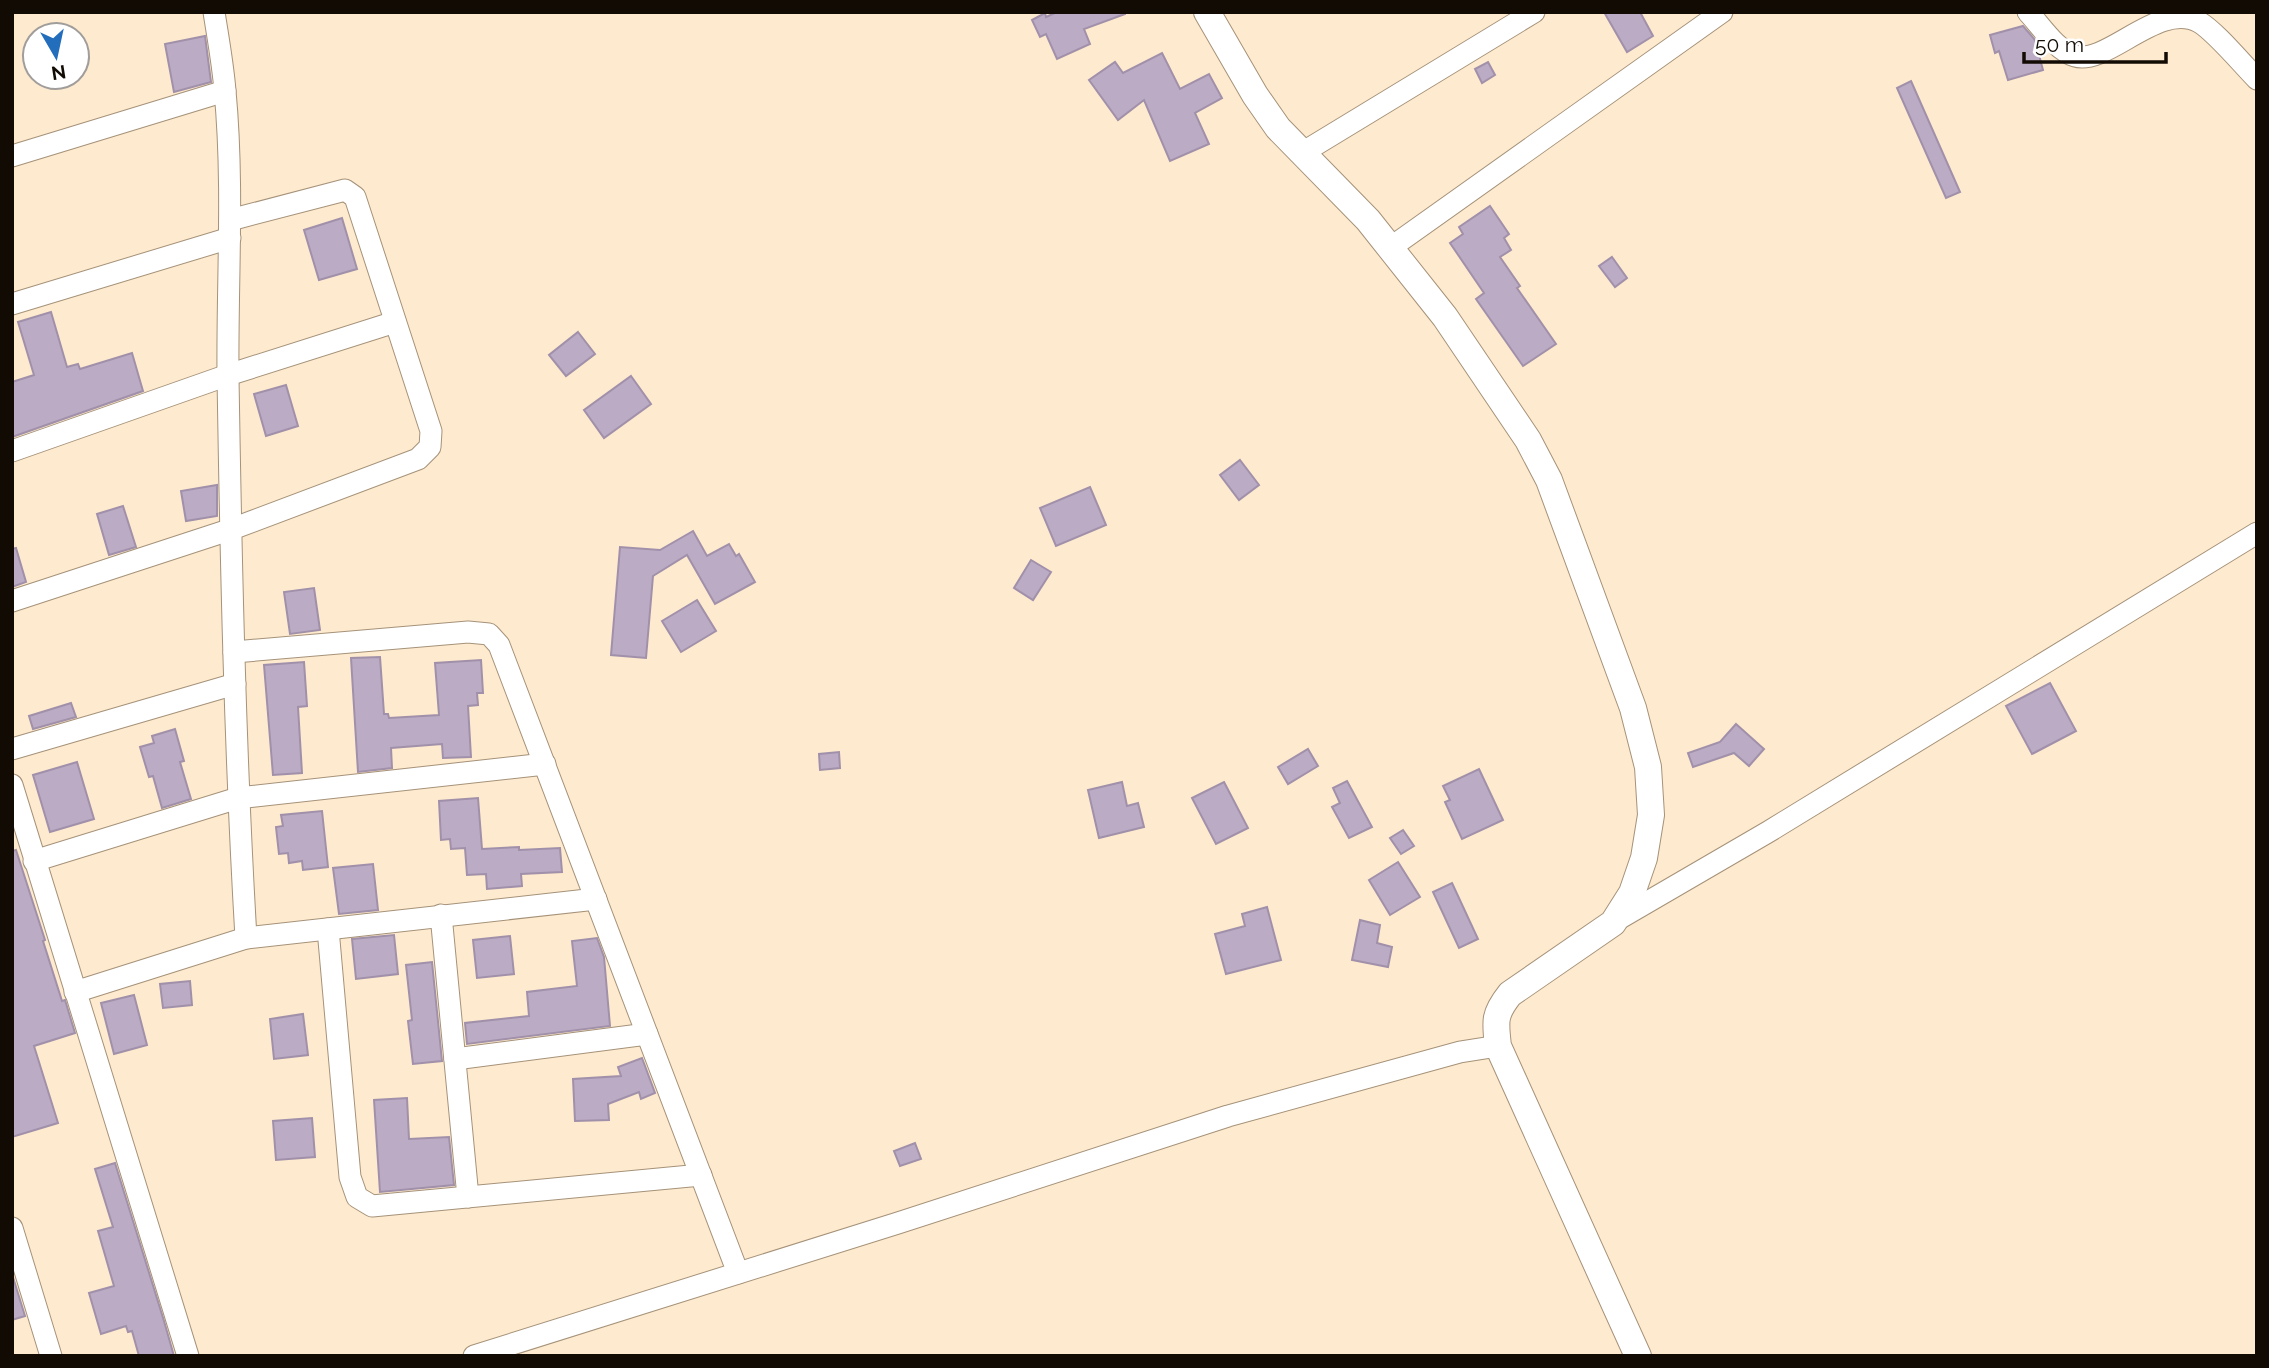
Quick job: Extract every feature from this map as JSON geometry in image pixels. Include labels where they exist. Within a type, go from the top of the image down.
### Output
[{"type":"street","points":[[214,12],[225,91],[230,229],[228,375],[234,652],[238,798],[246,938]]},
{"type":"street","points":[[1207,12],[1255,95],[1278,128],[1368,220],[1445,317],[1528,440],[1549,480],[1633,708],[1648,767],[1651,816],[1644,858],[1632,893],[1612,923]]},
{"type":"street","points":[[1303,153],[1534,12]]},
{"type":"street","points":[[1390,248],[1722,12]]},
{"type":"street","points":[[2028,12],[2060,47],[2076,57],[2092,55],[2162,19],[2182,15],[2200,22],[2257,79]]},
{"type":"street","points":[[12,156],[225,91]]},
{"type":"street","points":[[12,304],[230,229],[328,192],[345,190],[355,197],[430,431],[430,447],[418,458],[232,529],[12,601]]},
{"type":"street","points":[[12,451],[228,375],[395,322]]},
{"type":"street","points":[[1638,1356],[1498,1046],[1496,1026],[1499,1008],[1510,994],[1612,923],[1768,832],[2257,533]]},
{"type":"street","points":[[234,652],[468,632],[489,634],[499,645],[738,1273]]},
{"type":"street","points":[[12,749],[235,684]]},
{"type":"street","points":[[34,861],[238,798],[545,764]]},
{"type":"street","points":[[12,785],[188,1356]]},
{"type":"street","points":[[75,992],[246,938],[596,900]]},
{"type":"street","points":[[441,915],[468,1197]]},
{"type":"street","points":[[328,929],[350,1177],[357,1197],[372,1206],[701,1175]]},
{"type":"street","points":[[455,1059],[647,1034]]},
{"type":"street","points":[[474,1356],[1228,1116],[1460,1052],[1498,1046]]},
{"type":"street","points":[[12,1228],[51,1356]]},
{"type":"building","points":[[1057,12],[1125,14],[1084,29],[1090,44],[1057,59],[1046,34],[1040,37],[1032,20],[1045,13],[1046,17]]},
{"type":"building","points":[[1604,12],[1640,12],[1653,36],[1627,52]]},
{"type":"building","points":[[2023,26],[2035,40],[2043,70],[2008,80],[1999,51],[1995,53],[1990,35]]},
{"type":"building","points":[[205,36],[211,82],[174,92],[165,44]]},
{"type":"building","points":[[1162,53],[1180,89],[1209,74],[1222,98],[1195,113],[1209,144],[1170,161],[1144,100],[1118,120],[1089,80],[1115,62],[1123,73]]},
{"type":"building","points":[[1488,62],[1495,75],[1482,83],[1475,69]]},
{"type":"building","points":[[1911,81],[1960,192],[1946,198],[1897,88]]},
{"type":"building","points":[[1490,206],[1509,234],[1504,238],[1511,250],[1500,257],[1520,286],[1517,288],[1556,344],[1523,366],[1476,299],[1484,293],[1450,243],[1463,234],[1459,227]]},
{"type":"building","points":[[342,218],[357,269],[319,280],[304,230]]},
{"type":"building","points":[[1612,257],[1627,278],[1615,287],[1599,266]]},
{"type":"building","points":[[51,312],[67,367],[78,364],[80,369],[132,353],[143,391],[12,437],[12,382],[34,375],[18,322]]},
{"type":"building","points":[[578,332],[595,354],[566,376],[549,355]]},
{"type":"building","points":[[631,376],[651,404],[604,438],[584,410]]},
{"type":"building","points":[[286,385],[298,426],[266,436],[254,394]]},
{"type":"building","points":[[1240,460],[1259,485],[1239,500],[1220,475]]},
{"type":"building","points":[[217,485],[217,516],[186,521],[181,491]]},
{"type":"building","points":[[1090,487],[1106,525],[1056,546],[1040,508]]},
{"type":"building","points":[[123,506],[136,547],[109,555],[97,514]]},
{"type":"building","points":[[693,531],[707,556],[729,544],[736,556],[739,554],[755,582],[715,604],[687,555],[653,576],[646,658],[611,655],[620,547],[660,550]]},
{"type":"building","points":[[16,548],[26,582],[12,587],[12,549]]},
{"type":"building","points":[[1031,560],[1051,572],[1033,600],[1014,588]]},
{"type":"building","points":[[314,588],[320,630],[290,634],[284,592]]},
{"type":"building","points":[[697,600],[716,631],[681,652],[662,621]]},
{"type":"building","points":[[380,657],[384,714],[388,714],[389,718],[439,715],[435,663],[481,660],[483,693],[477,693],[478,705],[468,706],[471,757],[443,758],[442,744],[391,748],[392,768],[358,772],[351,658]]},
{"type":"building","points":[[304,662],[307,706],[298,707],[302,773],[273,775],[264,665]]},
{"type":"building","points":[[2050,683],[2076,731],[2032,754],[2006,706]]},
{"type":"building","points":[[71,703],[76,717],[33,729],[29,716]]},
{"type":"building","points":[[1736,724],[1764,749],[1749,766],[1734,753],[1693,767],[1688,753],[1720,742]]},
{"type":"building","points":[[175,729],[184,761],[180,762],[191,799],[162,808],[153,776],[149,777],[140,747],[154,743],[152,736]]},
{"type":"building","points":[[1308,749],[1318,766],[1288,784],[1278,767]]},
{"type":"building","points":[[839,752],[840,768],[820,770],[819,754]]},
{"type":"building","points":[[77,762],[94,819],[50,832],[33,775]]},
{"type":"building","points":[[1479,769],[1503,820],[1462,839],[1445,802],[1450,800],[1443,786]]},
{"type":"building","points":[[1347,781],[1372,827],[1349,838],[1332,807],[1340,803],[1333,788]]},
{"type":"building","points":[[1122,782],[1127,806],[1138,803],[1144,827],[1099,838],[1088,790]]},
{"type":"building","points":[[1224,782],[1248,828],[1216,844],[1192,798]]},
{"type":"building","points":[[478,798],[482,849],[560,848],[562,872],[521,874],[522,886],[487,889],[486,874],[467,875],[465,848],[451,849],[450,839],[441,840],[439,801]]},
{"type":"building","points":[[322,811],[328,867],[303,870],[302,861],[289,863],[288,853],[279,854],[276,827],[283,826],[281,815]]},
{"type":"building","points":[[1403,830],[1414,846],[1401,854],[1390,838]]},
{"type":"building","points":[[16,850],[62,1001],[65,1000],[75,1033],[34,1046],[58,1123],[12,1137],[12,851]]},
{"type":"building","points":[[1398,862],[1420,897],[1390,915],[1369,880]]},
{"type":"building","points":[[373,864],[378,910],[339,914],[333,868]]},
{"type":"building","points":[[1452,883],[1478,939],[1459,948],[1433,892]]},
{"type":"building","points":[[1267,907],[1281,960],[1226,974],[1215,934],[1245,926],[1242,914]]},
{"type":"building","points":[[1360,920],[1380,925],[1377,943],[1392,947],[1388,967],[1352,960]]},
{"type":"building","points":[[394,935],[398,974],[356,979],[352,939]]},
{"type":"building","points":[[510,936],[514,974],[477,978],[473,940]]},
{"type":"building","points":[[597,938],[604,957],[610,1026],[467,1044],[465,1023],[529,1016],[527,992],[577,986],[572,941]]},
{"type":"building","points":[[432,962],[442,1061],[413,1064],[408,1021],[412,1020],[406,965]]},
{"type":"building","points":[[190,981],[192,1005],[163,1008],[160,984]]},
{"type":"building","points":[[134,995],[147,1045],[114,1054],[101,1003]]},
{"type":"building","points":[[303,1014],[308,1055],[274,1059],[270,1019]]},
{"type":"building","points":[[642,1058],[655,1093],[641,1099],[639,1092],[608,1104],[609,1120],[575,1121],[573,1079],[621,1076],[618,1067]]},
{"type":"building","points":[[407,1098],[409,1139],[449,1137],[454,1185],[380,1192],[374,1100]]},
{"type":"building","points":[[312,1118],[315,1157],[276,1160],[273,1121]]},
{"type":"building","points":[[915,1143],[921,1159],[900,1166],[894,1151]]},
{"type":"building","points":[[115,1163],[174,1356],[139,1356],[132,1331],[128,1332],[126,1326],[101,1334],[89,1293],[114,1286],[98,1231],[113,1227],[95,1169]]},
{"type":"building","points":[[12,1274],[25,1316],[12,1320]]}]
